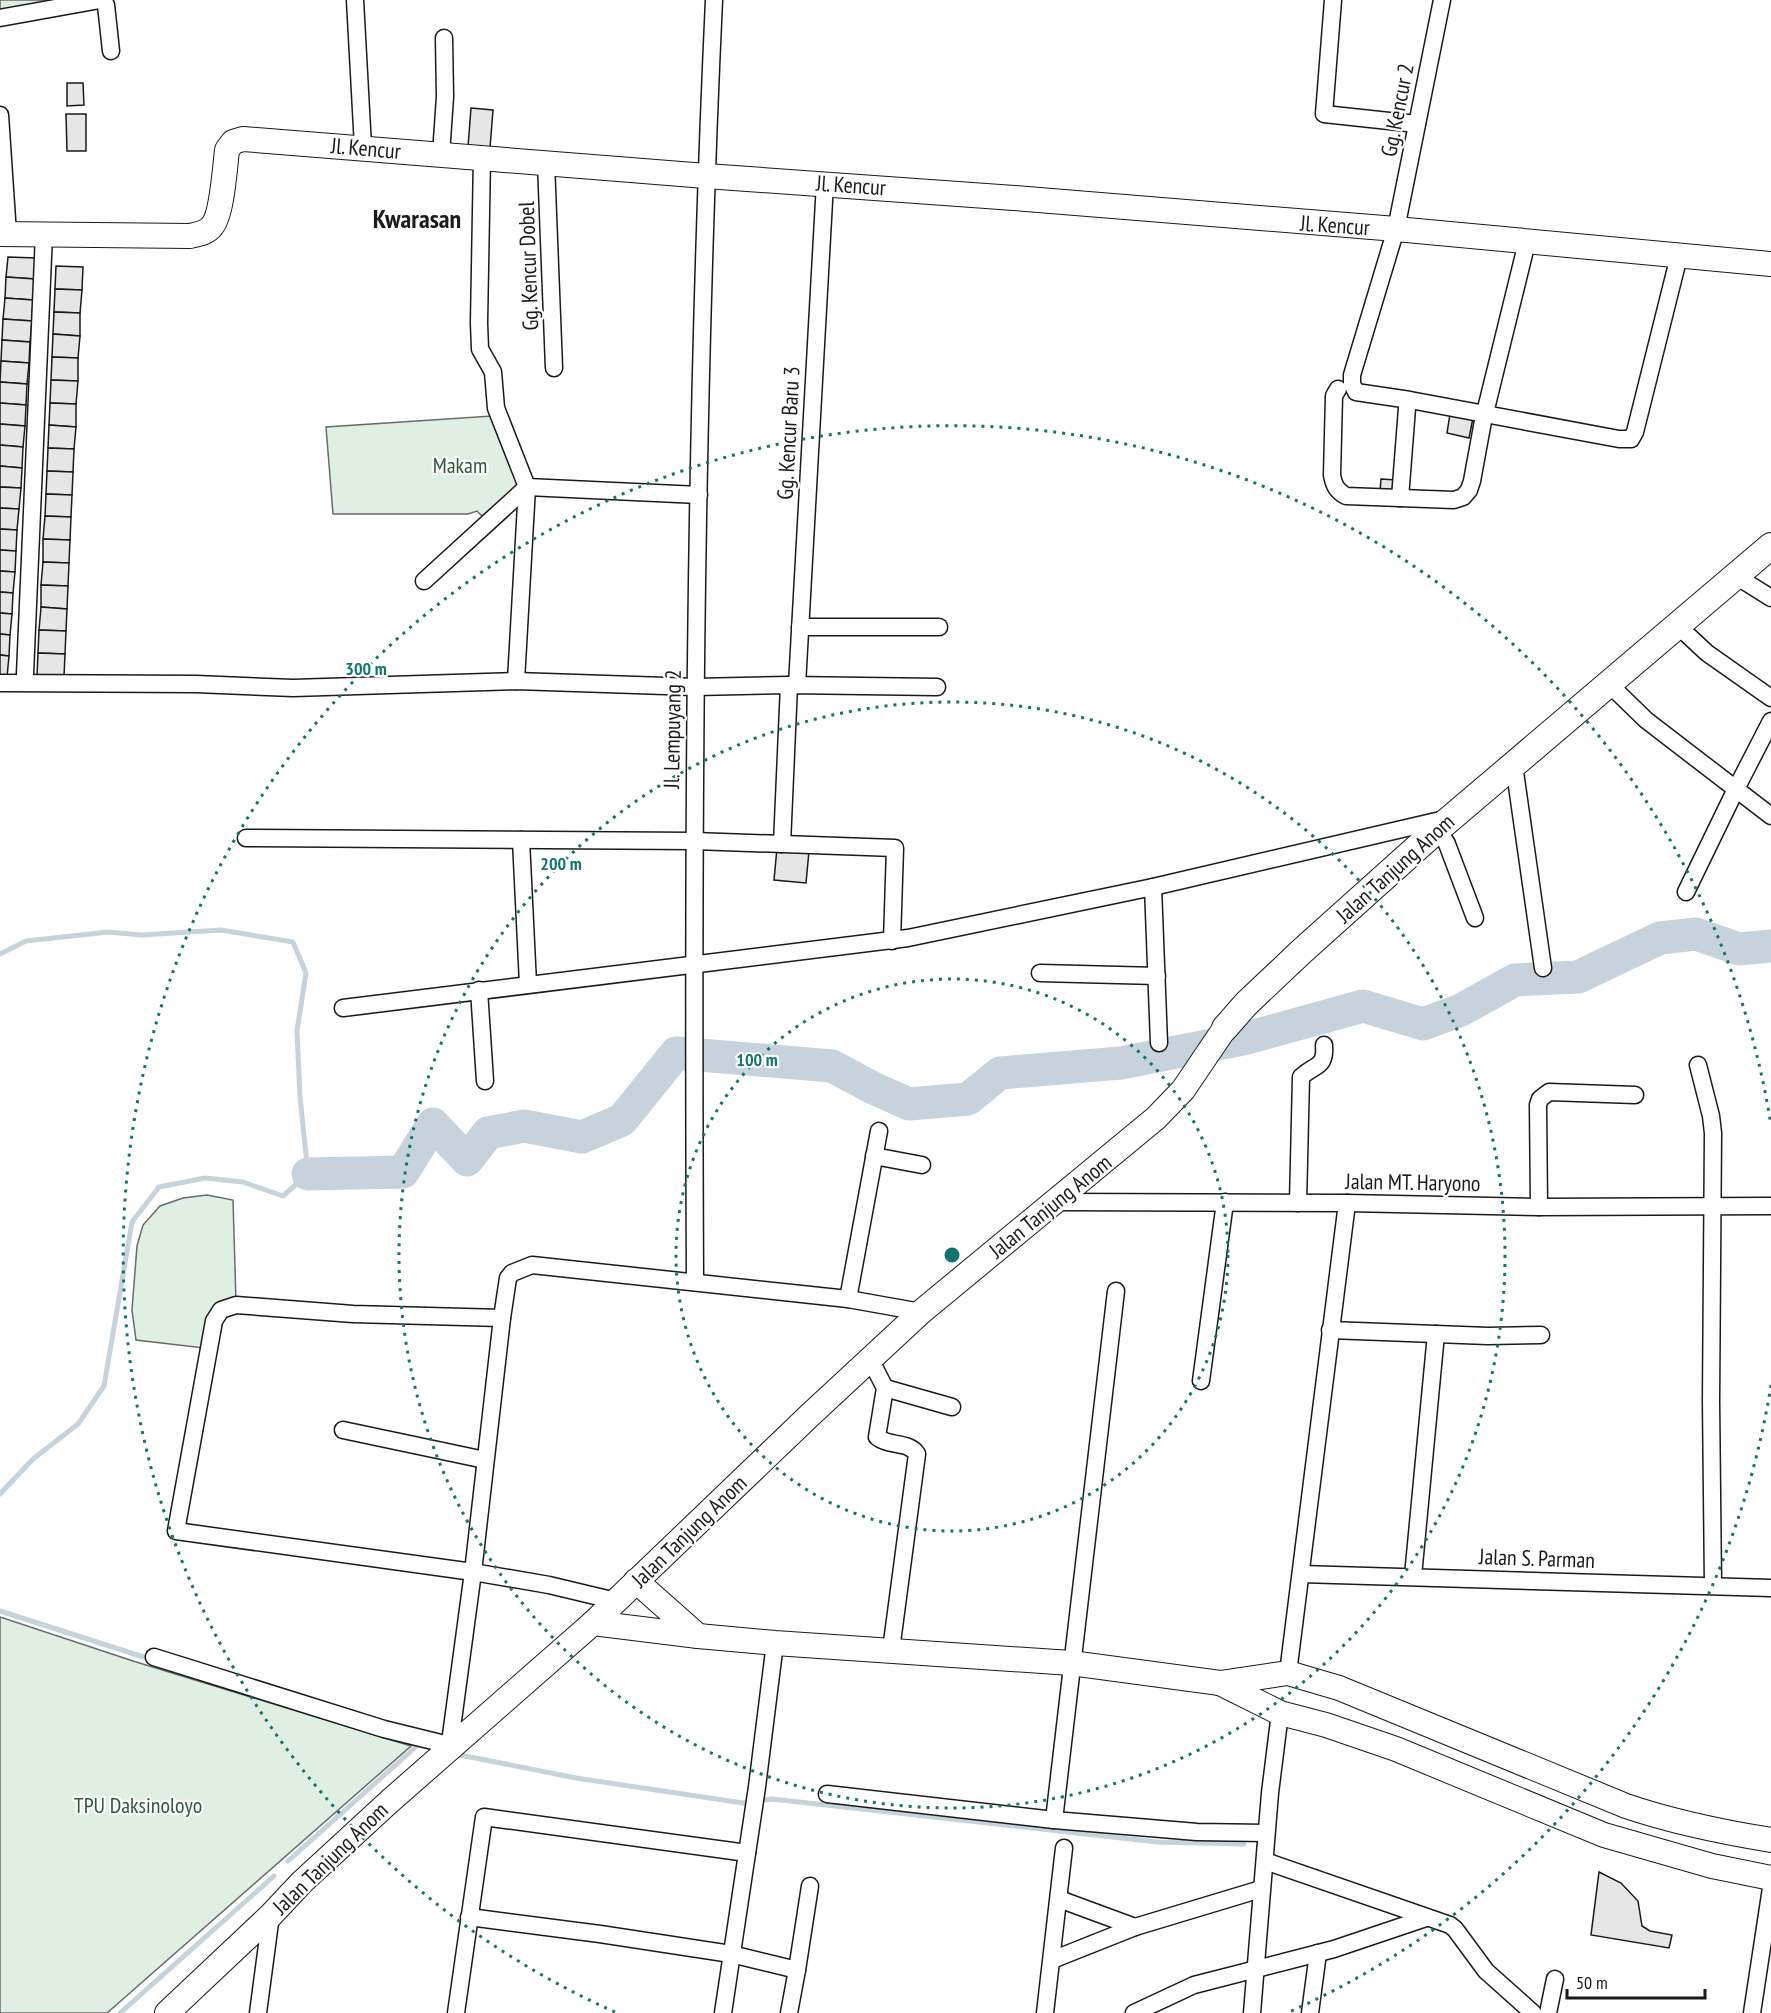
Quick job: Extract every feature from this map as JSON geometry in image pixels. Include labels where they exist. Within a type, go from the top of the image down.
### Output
[{"type":"main road","name":"Jalan Tanjung Anom","points":[[1225,1028],[1246,1004],[1302,951],[1445,824],[1771,546]]},
{"type":"street","points":[[0,18],[102,0],[106,5],[111,51]]},
{"type":"street","points":[[355,0],[363,147]]},
{"type":"street","name":"Jl. Lempuyang 2","points":[[695,1282],[695,687],[706,176],[714,0]]},
{"type":"street","points":[[1333,0],[1323,114],[1417,124]]},
{"type":"street","name":"Gg. Kencur 2","points":[[1442,0],[1396,230],[1352,375],[1353,388],[1356,392],[1485,415]]},
{"type":"street","points":[[441,154],[446,38]]},
{"type":"street","points":[[0,115],[4,234]]},
{"type":"street","name":"Jl. Kencur","points":[[4,234],[190,236],[205,232],[213,226],[216,220],[227,150],[229,145],[237,139],[363,147],[706,176],[825,183],[1396,230],[1771,264]]},
{"type":"street","points":[[482,158],[480,349],[493,372],[496,408],[527,487],[516,681]]},
{"type":"street","name":"Gg. Kencur Dobel","points":[[546,163],[554,368]]},
{"type":"street","name":"Gg. Kencur Baru 3","points":[[782,844],[793,685],[800,627],[825,183]]},
{"type":"street","points":[[25,674],[44,234]]},
{"type":"street","points":[[1338,389],[1334,396],[1332,475],[1333,484],[1338,492],[1346,496],[1454,500],[1463,497],[1472,481],[1485,415],[1527,242]]},
{"type":"street","points":[[1485,415],[1630,439],[1635,432],[1679,256]]},
{"type":"street","points":[[1400,498],[1407,408]]},
{"type":"street","points":[[424,581],[527,487],[699,495]]},
{"type":"street","points":[[1736,576],[1771,598]]},
{"type":"street","points":[[1678,626],[1707,653],[1771,698]]},
{"type":"street","points":[[800,627],[939,627]]},
{"type":"street","points":[[0,683],[285,687],[516,681],[695,687],[793,685],[937,687]]},
{"type":"street","points":[[1609,684],[1646,720],[1771,816]]},
{"type":"street","points":[[1686,892],[1771,721]]},
{"type":"street","points":[[1514,765],[1543,968]]},
{"type":"street","points":[[343,1008],[892,941],[1445,824],[1454,859],[1475,918]]},
{"type":"street","points":[[246,838],[694,841],[895,849],[892,941]]},
{"type":"street","points":[[521,840],[528,984]]},
{"type":"street","points":[[1153,886],[1159,1043]]},
{"type":"street","points":[[1040,973],[1158,976]]},
{"type":"street","points":[[479,990],[485,1081]]},
{"type":"street","name":"Jalan Tanjung Anom","points":[[167,2013],[271,1915],[302,1882],[449,1748],[593,1623],[921,1312],[1156,1118],[1183,1090],[1225,1028]]},
{"type":"street","points":[[1298,1203],[1301,1077],[1323,1061],[1324,1045]]},
{"type":"street","points":[[1698,1065],[1713,1133],[1713,1585]]},
{"type":"street","points":[[1539,1207],[1538,1106],[1540,1099],[1550,1092],[1635,1095]]},
{"type":"street","points":[[848,1299],[879,1131]]},
{"type":"street","points":[[874,1156],[922,1165]]},
{"type":"street","points":[[1201,1381],[1225,1202]]},
{"type":"street","name":"Jalan MT. Haryono","points":[[1053,1203],[1347,1203],[1539,1207],[1771,1206]]},
{"type":"street","points":[[1252,2013],[1266,1833],[1280,1713],[1288,1673],[1301,1575],[1347,1203]]},
{"type":"street","points":[[154,1657],[449,1748],[460,1654],[473,1572],[502,1318],[508,1278],[512,1273],[532,1265],[848,1299],[921,1312]]},
{"type":"street","points":[[1054,1820],[1116,1291]]},
{"type":"street","points":[[502,1318],[353,1314],[236,1305],[220,1310],[214,1321],[176,1531],[473,1572],[549,1585],[616,1601]]},
{"type":"street","points":[[1330,1330],[1541,1335]]},
{"type":"street","points":[[1413,1576],[1436,1334]]},
{"type":"street","points":[[870,1359],[885,1388],[877,1437],[888,1444],[910,1447],[917,1454],[891,1650]]},
{"type":"street","points":[[885,1388],[952,1407]]},
{"type":"street","points":[[343,1430],[486,1460]]},
{"type":"street","name":"Jalan S. Parman","points":[[1301,1575],[1413,1576],[1771,1588]]},
{"type":"street","points":[[636,1581],[698,1636]]},
{"type":"street","points":[[593,1623],[775,1643],[1071,1664],[1220,1683],[1288,1673],[1338,1688],[1626,1806],[1718,1831],[1771,1840]]},
{"type":"street","points":[[723,2013],[757,1787],[775,1643]]},
{"type":"street","points":[[1220,1683],[1280,1713],[1326,1725],[1396,1749],[1604,1835],[1712,1866],[1771,1878]]},
{"type":"street","points":[[827,1794],[1054,1820],[1197,1832],[1266,1833]]},
{"type":"street","points":[[456,2013],[484,1817],[747,1853]]},
{"type":"street","points":[[1712,1866],[1718,1831]]},
{"type":"street","points":[[1046,2013],[1064,1848]]},
{"type":"street","points":[[1265,1861],[1450,1925],[1486,1971],[1533,2013]]},
{"type":"street","points":[[789,2013],[810,1886]]},
{"type":"street","points":[[1752,2013],[1771,1888]]},
{"type":"street","points":[[1052,1960],[1135,1927],[1261,1889]]},
{"type":"street","points":[[1059,1899],[1135,1927]]},
{"type":"street","points":[[258,2013],[271,1915]]},
{"type":"street","points":[[469,1917],[731,1954],[797,1970]]},
{"type":"street","points":[[1134,2013],[1194,1985],[1318,1953],[1426,1918]]},
{"type":"street","points":[[1310,2013],[1318,1953]]},
{"type":"street","points":[[1548,2013],[1555,1979]]},
{"type":"green space","points":[[0,0],[76,0],[0,11]]},
{"type":"green space","name":"Makam","points":[[492,416],[520,485],[482,516],[477,511],[468,514],[333,514],[326,427]]},
{"type":"green space","points":[[207,1195],[233,1200],[236,1302],[204,1348],[136,1340],[132,1310],[137,1246],[143,1225],[160,1206],[183,1198]]},
{"type":"green space","name":"TPU Daksinoloyo","points":[[0,1617],[133,1661],[411,1746],[107,2013],[0,2013]]},
{"type":"building","points":[[67,83],[83,83],[84,105],[67,106]]},
{"type":"building","points":[[471,108],[493,110],[490,148],[468,147]]},
{"type":"building","points":[[66,114],[86,114],[86,151],[67,151]]},
{"type":"building","points":[[8,257],[36,258],[35,279],[6,277]]},
{"type":"building","points":[[56,266],[83,267],[82,290],[55,289]]},
{"type":"building","points":[[6,277],[35,279],[33,300],[5,298]]},
{"type":"building","points":[[55,289],[82,290],[80,313],[54,312]]},
{"type":"building","points":[[5,298],[33,300],[32,321],[3,319]]},
{"type":"building","points":[[54,312],[80,313],[80,336],[53,334]]},
{"type":"building","points":[[3,319],[32,321],[30,342],[2,340]]},
{"type":"building","points":[[53,334],[80,336],[78,358],[52,357]]},
{"type":"building","points":[[2,340],[30,342],[29,363],[1,361]]},
{"type":"building","points":[[52,357],[78,358],[78,381],[51,380]]},
{"type":"building","points":[[1,361],[29,363],[27,384],[0,382]]},
{"type":"building","points":[[51,380],[78,381],[76,404],[50,403]]},
{"type":"building","points":[[0,382],[27,384],[26,405],[0,403]]},
{"type":"building","points":[[0,403],[26,405],[25,426],[0,424]]},
{"type":"building","points":[[50,403],[76,404],[76,427],[49,425]]},
{"type":"building","points":[[1450,414],[1473,418],[1469,438],[1447,433]]},
{"type":"building","points":[[0,424],[25,426],[23,447],[0,445]]},
{"type":"building","points":[[49,425],[76,427],[74,449],[48,448]]},
{"type":"building","points":[[0,445],[23,447],[22,468],[0,466]]},
{"type":"building","points":[[48,448],[74,449],[73,472],[47,471]]},
{"type":"building","points":[[0,466],[22,468],[21,488],[0,487]]},
{"type":"building","points":[[47,471],[73,472],[72,495],[46,494]]},
{"type":"building","points":[[1381,479],[1397,480],[1395,493],[1380,491]]},
{"type":"building","points":[[0,487],[21,488],[19,509],[0,508]]},
{"type":"building","points":[[46,494],[72,495],[71,517],[45,516]]},
{"type":"building","points":[[0,508],[19,509],[17,530],[0,529]]},
{"type":"building","points":[[45,516],[71,517],[70,540],[43,539]]},
{"type":"building","points":[[0,529],[17,530],[16,551],[0,550]]},
{"type":"building","points":[[43,539],[70,540],[69,563],[43,562]]},
{"type":"building","points":[[0,550],[16,551],[15,572],[0,571]]},
{"type":"building","points":[[43,562],[69,563],[68,586],[41,585]]},
{"type":"building","points":[[0,571],[15,572],[13,593],[0,592]]},
{"type":"building","points":[[41,585],[68,586],[67,609],[41,607]]},
{"type":"building","points":[[0,592],[13,593],[12,614],[0,613]]},
{"type":"building","points":[[41,607],[67,609],[66,631],[39,630]]},
{"type":"building","points":[[0,613],[12,614],[10,635],[0,634]]},
{"type":"building","points":[[39,630],[66,631],[65,654],[38,653]]},
{"type":"building","points":[[0,634],[10,635],[9,656],[0,655]]},
{"type":"building","points":[[38,653],[65,654],[64,677],[37,676]]},
{"type":"building","points":[[0,655],[9,656],[7,677],[0,676]]},
{"type":"building","points":[[777,848],[809,851],[806,883],[774,880]]},
{"type":"building","points":[[1599,1872],[1621,1883],[1638,1901],[1642,1926],[1650,1931],[1672,1935],[1669,1948],[1591,1935]]},
{"type":"waterway","points":[[0,954],[26,941],[108,932],[142,935],[221,930],[293,942],[306,973],[297,1031],[300,1097],[308,1174],[283,1196],[243,1182],[205,1178],[159,1187],[132,1222],[104,1386],[78,1424],[33,1459],[0,1494]]},
{"type":"waterway","points":[[308,1174],[403,1172],[433,1124],[467,1160],[488,1133],[524,1126],[582,1137],[622,1120],[676,1053],[832,1066],[909,1104],[968,1099],[1000,1073],[1121,1063],[1243,1039],[1363,1006],[1423,1024],[1461,1010],[1515,980],[1578,977],[1660,938],[1696,934],[1739,949],[1771,946]]},
{"type":"waterway","points":[[0,1611],[153,1660]]},
{"type":"waterway","points":[[288,1861],[419,1744]]},
{"type":"waterway","points":[[455,1754],[576,1778],[743,1803],[772,1799],[1157,1842],[1244,1844]]},
{"type":"waterway","points":[[120,2013],[274,1876]]},
{"type":"district","name":"Kwarasan","points":[[417,219]]}]
